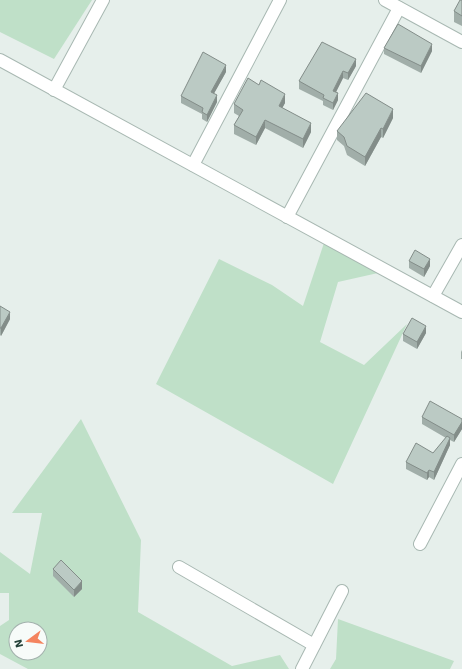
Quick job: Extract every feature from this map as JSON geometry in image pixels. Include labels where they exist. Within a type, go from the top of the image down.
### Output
[{"type":"street","points":[[54,90],[103,0]]},
{"type":"street","points":[[193,166],[280,0]]},
{"type":"street","points":[[385,0],[462,42]]},
{"type":"street","points":[[287,217],[399,8]]},
{"type":"street","points":[[0,60],[462,312]]},
{"type":"street","points":[[433,296],[462,245]]},
{"type":"street","points":[[420,544],[462,464]]},
{"type":"street","points":[[179,567],[314,645]]},
{"type":"street","points":[[302,669],[342,590]]},
{"type":"green space","points":[[0,0],[92,0],[54,59],[0,32]]},
{"type":"green space","points":[[324,243],[378,273],[338,282],[320,342],[364,365],[407,324],[333,484],[156,384],[219,259],[272,285],[303,306]]},
{"type":"green space","points":[[81,419],[141,540],[138,612],[232,666],[280,655],[289,669],[28,669],[13,661],[48,661],[48,621],[8,621],[8,658],[0,654],[0,626],[9,620],[9,593],[0,593],[0,552],[30,574],[42,513],[12,513]]},
{"type":"green space","points":[[338,619],[454,661],[450,669],[330,669],[336,659]]},
{"type":"building","points":[[460,0],[462,0],[462,16],[454,11]]},
{"type":"building","points":[[398,24],[432,44],[421,66],[384,48]]},
{"type":"building","points":[[322,42],[356,59],[348,73],[343,71],[333,91],[338,93],[333,103],[323,98],[324,95],[299,81]]},
{"type":"building","points":[[203,52],[226,65],[211,92],[217,95],[207,115],[202,112],[203,108],[181,96]]},
{"type":"building","points":[[248,78],[259,85],[261,80],[285,94],[279,106],[311,123],[303,139],[265,120],[256,137],[234,125],[243,110],[234,104]]},
{"type":"building","points":[[366,93],[393,109],[383,129],[381,128],[365,157],[347,146],[344,137],[337,131]]},
{"type":"building","points":[[415,250],[430,259],[424,269],[409,261]]},
{"type":"building","points":[[0,306],[10,312],[1,328],[0,328]]},
{"type":"building","points":[[412,318],[426,326],[417,342],[403,334]]},
{"type":"building","points":[[430,401],[462,419],[462,422],[454,435],[422,417]]},
{"type":"building","points":[[447,436],[450,438],[434,472],[429,470],[427,473],[406,462],[416,443],[433,453]]},
{"type":"building","points":[[61,560],[82,581],[74,590],[53,569]]}]
